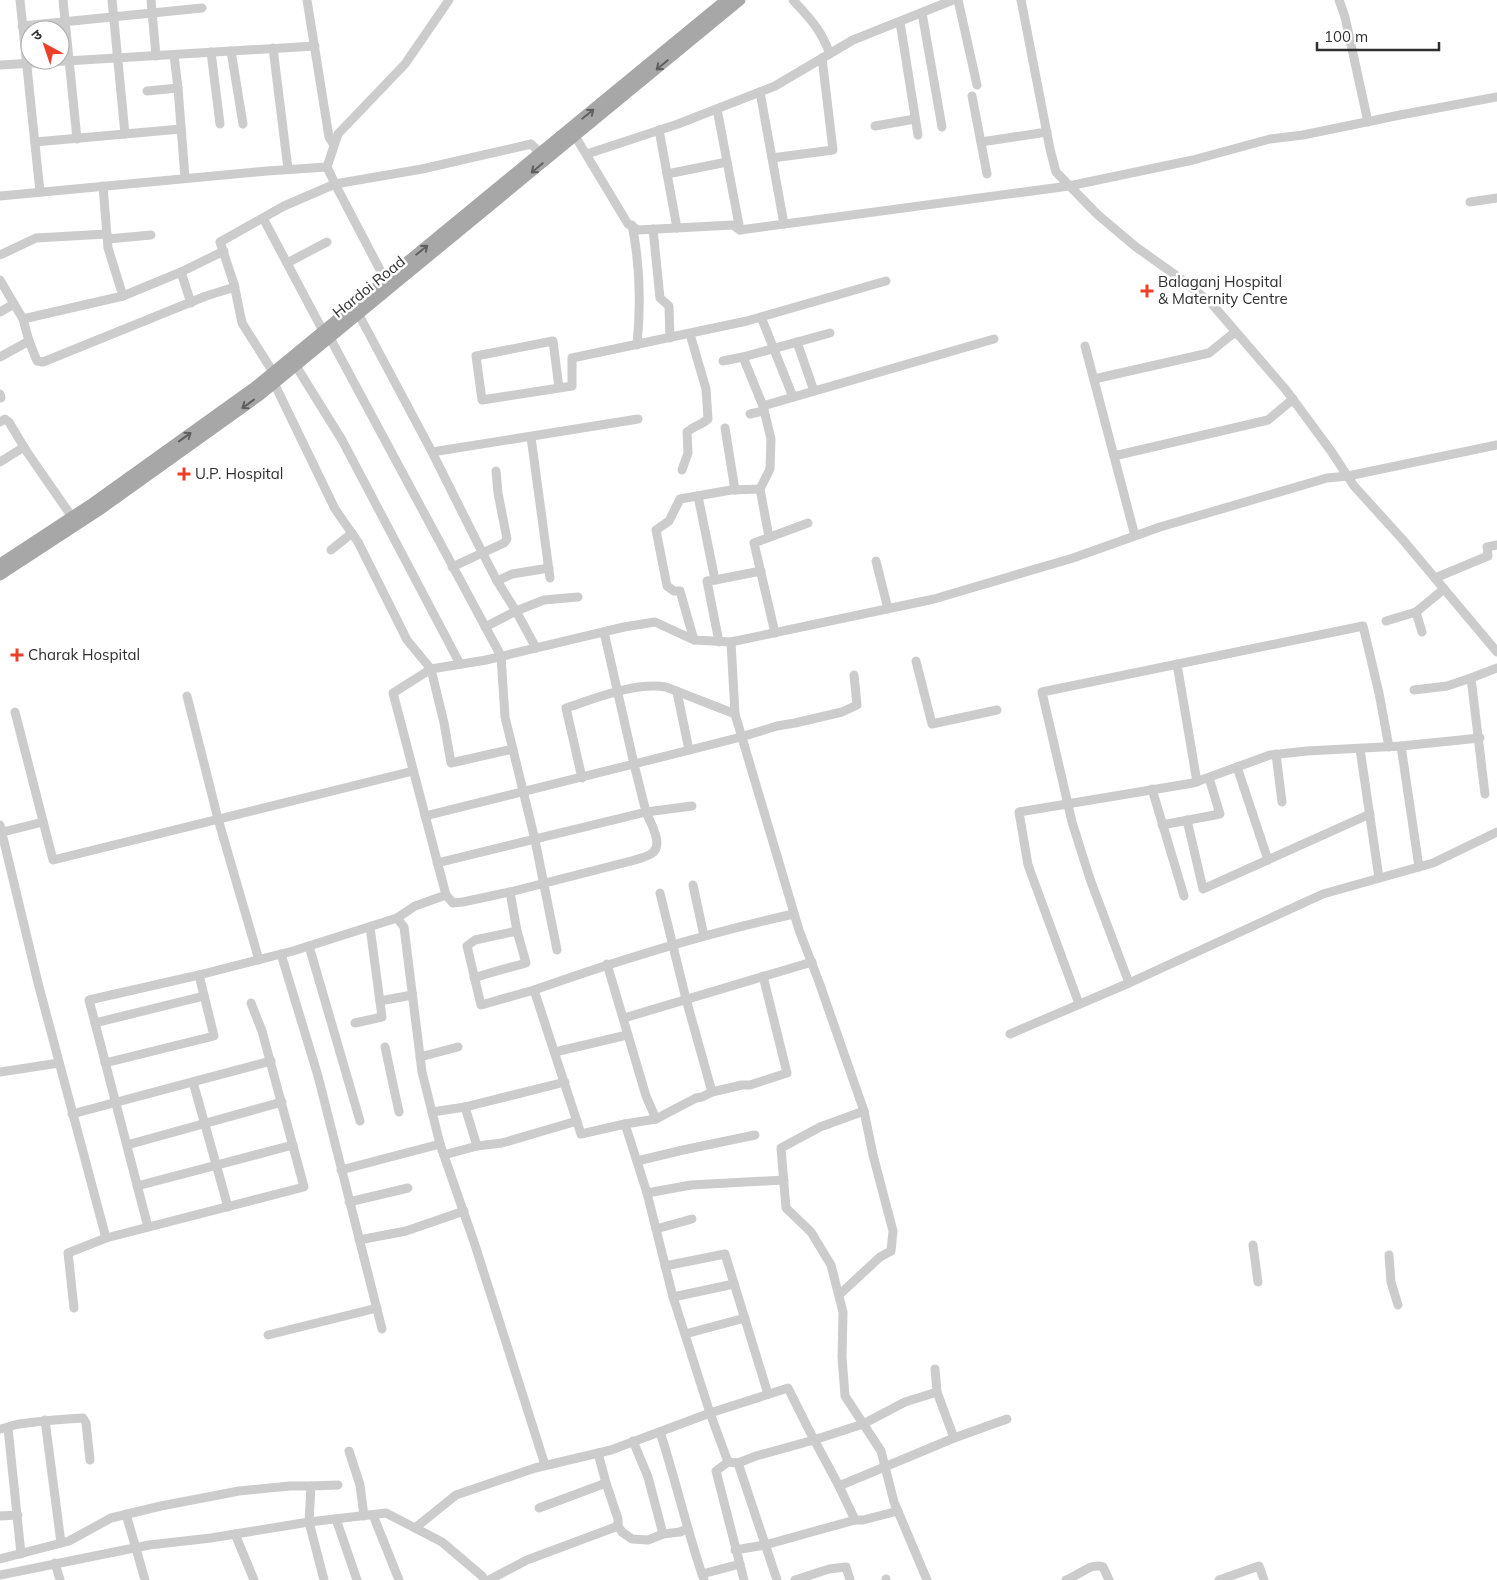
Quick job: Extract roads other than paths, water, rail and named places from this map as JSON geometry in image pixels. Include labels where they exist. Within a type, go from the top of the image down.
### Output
[{"type":"main road","name":"Hardoi Road","points":[[0,575],[98,511],[274,378],[573,132],[726,0]]},
{"type":"main road","name":"Hardoi Road","points":[[0,564],[72,517],[239,399],[296,366],[327,335],[359,315],[388,285],[540,153],[573,132],[740,0]]},
{"type":"street","points":[[20,0],[22,20]]},
{"type":"street","points":[[63,0],[66,20]]},
{"type":"street","points":[[112,0],[125,134]]},
{"type":"street","points":[[151,0],[156,56]]},
{"type":"street","points":[[307,0],[329,137],[334,145]]},
{"type":"street","points":[[388,285],[327,167],[338,134],[405,64],[449,0]]},
{"type":"street","points":[[772,158],[833,150],[823,36],[793,0]]},
{"type":"street","points":[[586,154],[659,130],[775,86],[854,40],[953,0]]},
{"type":"street","points":[[958,0],[977,85]]},
{"type":"street","points":[[1021,0],[1056,172],[1098,214],[1136,247],[1212,304],[1292,399],[1354,486],[1497,652]]},
{"type":"street","points":[[1339,0],[1345,17],[1368,122]]},
{"type":"street","points":[[70,22],[202,8]]},
{"type":"street","points":[[922,13],[942,127]]},
{"type":"street","points":[[900,22],[918,135]]},
{"type":"street","points":[[77,139],[70,61],[315,46]]},
{"type":"street","points":[[273,48],[288,169]]},
{"type":"street","points":[[231,51],[243,124]]},
{"type":"street","points":[[211,52],[220,124]]},
{"type":"street","points":[[174,54],[186,178]]},
{"type":"street","points":[[0,66],[20,64]]},
{"type":"street","points":[[27,70],[40,192]]},
{"type":"street","points":[[147,91],[178,88]]},
{"type":"street","points":[[760,92],[784,224]]},
{"type":"street","points":[[972,96],[987,174]]},
{"type":"street","points":[[573,132],[628,224],[638,230],[733,225],[740,230],[1069,186],[1193,160],[1270,139],[1303,135],[1497,97]]},
{"type":"street","points":[[717,109],[740,230]]},
{"type":"street","points":[[875,126],[915,119]]},
{"type":"street","points":[[35,142],[181,129]]},
{"type":"street","points":[[659,130],[677,228]]},
{"type":"street","points":[[982,142],[1047,132]]},
{"type":"street","points":[[513,749],[451,763],[431,669],[407,640],[358,542],[335,510],[274,378],[242,323],[235,287],[220,242],[284,206],[335,184],[422,170],[531,144],[540,153]]},
{"type":"street","points":[[667,174],[727,162]]},
{"type":"street","points":[[0,196],[327,167]]},
{"type":"street","points":[[103,186],[108,248],[123,296]]},
{"type":"street","points":[[1470,202],[1497,198]]},
{"type":"street","points":[[263,218],[501,656],[504,717],[535,840],[558,950]]},
{"type":"street","points":[[632,225],[639,279],[637,345]]},
{"type":"street","points":[[653,229],[660,298],[669,306],[670,338]]},
{"type":"street","points":[[0,255],[36,238],[108,237],[151,234]]},
{"type":"street","points":[[287,263],[328,242]]},
{"type":"street","points":[[23,319],[123,296],[224,252]]},
{"type":"street","points":[[181,272],[191,303]]},
{"type":"street","points":[[0,280],[23,319],[37,362],[43,362],[235,287]]},
{"type":"street","points":[[559,388],[553,341],[476,356],[482,400],[572,386],[572,358],[690,334],[761,317],[886,282]]},
{"type":"street","points":[[0,312],[14,304]]},
{"type":"street","points":[[359,315],[432,452],[497,581],[536,648]]},
{"type":"street","points":[[761,317],[793,397]]},
{"type":"street","points":[[1094,379],[1209,353],[1236,332]]},
{"type":"street","points":[[724,361],[830,333]]},
{"type":"street","points":[[682,470],[688,453],[687,432],[692,427],[702,425],[708,419],[706,389],[690,334]]},
{"type":"street","points":[[750,414],[793,397],[994,339]]},
{"type":"street","points":[[0,357],[29,341]]},
{"type":"street","points":[[797,342],[814,391]]},
{"type":"street","points":[[1085,346],[1135,536]]},
{"type":"street","points":[[744,357],[763,408],[771,439],[770,469],[760,489],[769,538]]},
{"type":"street","points":[[296,366],[342,440],[460,664]]},
{"type":"street","points":[[1114,456],[1268,420],[1292,399]]},
{"type":"street","points":[[0,422],[5,419],[9,422],[72,517]]},
{"type":"street","points":[[432,452],[638,419]]},
{"type":"street","points":[[725,428],[735,490]]},
{"type":"street","points":[[531,437],[550,578]]},
{"type":"street","points":[[604,632],[646,812],[654,829],[657,843],[655,850],[652,854],[635,860],[510,892],[453,903],[446,895],[393,693],[431,669],[501,656],[604,632],[655,622],[694,640],[731,642],[776,633],[952,594],[1073,558],[1170,524],[1326,478],[1348,476],[1497,445]]},
{"type":"street","points":[[0,462],[24,447]]},
{"type":"street","points":[[452,566],[504,543],[507,539],[498,493],[496,471]]},
{"type":"street","points":[[694,640],[680,591],[674,591],[667,586],[656,530],[670,521],[680,499],[735,490],[760,489]]},
{"type":"street","points":[[698,496],[715,580]]},
{"type":"street","points":[[776,633],[754,543],[808,523]]},
{"type":"street","points":[[331,550],[352,533]]},
{"type":"street","points":[[1435,578],[1488,556],[1488,547],[1497,545]]},
{"type":"street","points":[[876,561],[888,609]]},
{"type":"street","points":[[497,581],[512,574],[549,568]]},
{"type":"street","points":[[719,642],[707,581],[761,571]]},
{"type":"street","points":[[1386,621],[1416,612],[1444,589]]},
{"type":"street","points":[[485,627],[516,611],[544,600],[578,597]]},
{"type":"street","points":[[1416,612],[1422,632]]},
{"type":"street","points":[[1129,983],[1090,879],[1072,822],[1042,692],[1363,626],[1379,693],[1389,747]]},
{"type":"street","points":[[731,642],[735,714],[794,914],[864,1111],[874,1163],[893,1230],[891,1251],[880,1257],[839,1295]]},
{"type":"street","points":[[916,661],[932,724],[998,710]]},
{"type":"street","points":[[1177,664],[1197,782]]},
{"type":"street","points":[[1414,690],[1447,686],[1497,668]]},
{"type":"street","points":[[425,816],[524,793],[742,737],[776,726],[795,724],[842,712],[857,705],[854,675]]},
{"type":"street","points":[[1471,678],[1480,738],[1485,794]]},
{"type":"street","points":[[582,778],[566,708],[618,692],[655,686],[666,687],[735,714]]},
{"type":"street","points":[[676,692],[689,750]]},
{"type":"street","points":[[187,696],[218,819],[259,960]]},
{"type":"street","points":[[15,712],[53,860],[413,771]]},
{"type":"street","points":[[1079,1004],[1028,865],[1019,812],[1197,782],[1276,754],[1389,747],[1480,738]]},
{"type":"street","points":[[1401,746],[1420,867]]},
{"type":"street","points":[[1360,749],[1379,878]]},
{"type":"street","points":[[1276,754],[1282,802]]},
{"type":"street","points":[[1237,767],[1268,860]]},
{"type":"street","points":[[1162,824],[1220,814],[1209,778]]},
{"type":"street","points":[[1152,790],[1184,896]]},
{"type":"street","points":[[437,863],[646,812],[692,806]]},
{"type":"street","points":[[1187,820],[1203,889],[1370,814]]},
{"type":"street","points":[[43,822],[1,828],[12,879],[72,1114],[106,1238]]},
{"type":"street","points":[[1010,1034],[1129,983],[1323,894],[1433,863],[1497,832]]},
{"type":"street","points":[[693,885],[704,936]]},
{"type":"street","points":[[474,978],[496,970],[526,963],[517,931],[510,892]]},
{"type":"street","points":[[660,893],[686,999],[712,1092]]},
{"type":"street","points":[[148,1227],[89,1000],[198,975],[310,946],[397,918],[415,906],[446,895]]},
{"type":"street","points":[[517,931],[474,940],[467,946],[481,1005],[534,990],[673,944],[794,914]]},
{"type":"street","points":[[397,918],[404,927],[422,1072],[440,1144],[464,1211],[545,1465]]},
{"type":"street","points":[[355,1023],[382,1017],[370,927]]},
{"type":"street","points":[[310,946],[360,1121]]},
{"type":"street","points":[[281,954],[318,1076],[382,1329]]},
{"type":"street","points":[[624,1018],[812,962]]},
{"type":"street","points":[[608,964],[646,1096],[656,1119]]},
{"type":"street","points":[[105,1063],[214,1036],[198,975]]},
{"type":"street","points":[[534,990],[581,1134],[656,1119],[696,1098],[712,1092],[750,1085],[787,1073],[763,976]]},
{"type":"street","points":[[380,1001],[412,995]]},
{"type":"street","points":[[95,1023],[204,996]]},
{"type":"street","points":[[74,1308],[68,1253],[106,1238],[304,1186],[271,1061],[262,1031],[250,1003]]},
{"type":"street","points":[[555,1052],[628,1034]]},
{"type":"street","points":[[420,1057],[458,1047]]},
{"type":"street","points":[[385,1048],[398,1112]]},
{"type":"street","points":[[72,1114],[271,1061]]},
{"type":"street","points":[[0,1072],[59,1063]]},
{"type":"street","points":[[193,1082],[228,1207]]},
{"type":"street","points":[[432,1112],[465,1107],[564,1082]]},
{"type":"street","points":[[127,1146],[282,1102]]},
{"type":"street","points":[[465,1107],[477,1146]]},
{"type":"street","points":[[864,1111],[820,1127],[781,1148],[786,1208],[811,1232],[831,1265],[843,1312],[842,1357],[845,1396],[881,1452],[894,1502],[927,1580]]},
{"type":"street","points":[[444,1155],[477,1146],[502,1143],[576,1121]]},
{"type":"street","points":[[625,1124],[647,1193],[673,1297],[710,1413],[728,1462]]},
{"type":"street","points":[[637,1161],[755,1135]]},
{"type":"street","points":[[341,1170],[440,1144]]},
{"type":"street","points":[[137,1186],[293,1146]]},
{"type":"street","points":[[647,1193],[691,1185],[784,1180]]},
{"type":"street","points":[[349,1202],[408,1188]]},
{"type":"street","points":[[359,1240],[406,1231],[464,1211]]},
{"type":"street","points":[[656,1229],[692,1219]]},
{"type":"street","points":[[1253,1246],[1258,1282]]},
{"type":"street","points":[[665,1266],[725,1254],[768,1394]]},
{"type":"street","points":[[1389,1255],[1391,1282],[1398,1304]]},
{"type":"street","points":[[673,1297],[734,1284]]},
{"type":"street","points":[[268,1335],[377,1308]]},
{"type":"street","points":[[685,1334],[745,1318]]},
{"type":"street","points":[[935,1369],[937,1392],[954,1438]]},
{"type":"street","points":[[415,1528],[456,1494],[545,1465],[598,1453],[710,1413],[788,1388],[855,1520]]},
{"type":"street","points":[[744,1580],[716,1471],[728,1462],[738,1463],[863,1424],[905,1402],[937,1392]]},
{"type":"street","points":[[21,1554],[18,1515],[4,1429],[14,1425],[45,1420],[83,1418],[86,1423],[90,1460]]},
{"type":"street","points":[[839,1486],[954,1438],[1007,1419]]},
{"type":"street","points":[[45,1420],[61,1544]]},
{"type":"street","points":[[660,1432],[703,1577],[740,1564]]},
{"type":"street","points":[[633,1441],[648,1477],[663,1534]]},
{"type":"street","points":[[349,1451],[368,1515],[399,1580]]},
{"type":"street","points":[[598,1453],[618,1519],[618,1526],[622,1532],[632,1539],[648,1540],[663,1534],[680,1532],[687,1528]]},
{"type":"street","points":[[738,1463],[777,1580]]},
{"type":"street","points":[[539,1508],[606,1483]]},
{"type":"street","points":[[0,1559],[61,1544],[111,1518],[161,1506],[239,1491],[290,1486],[338,1485]]},
{"type":"street","points":[[310,1486],[309,1522],[324,1580]]},
{"type":"street","points":[[736,1550],[765,1545],[855,1520],[898,1512]]},
{"type":"street","points":[[0,1575],[14,1576],[56,1563],[136,1547],[386,1513],[442,1542],[482,1576],[484,1580]]},
{"type":"street","points":[[126,1514],[145,1580]]},
{"type":"street","points":[[0,1516],[18,1515]]},
{"type":"street","points":[[336,1519],[357,1580]]},
{"type":"street","points":[[489,1580],[527,1560],[618,1526]]},
{"type":"street","points":[[235,1534],[254,1580]]},
{"type":"street","points":[[56,1563],[60,1580]]},
{"type":"street","points":[[1070,1580],[1093,1566],[1099,1565],[1103,1567],[1109,1580]]},
{"type":"street","points":[[1219,1580],[1260,1566],[1264,1580]]},
{"type":"street","points":[[795,1580],[814,1578],[828,1569],[846,1567],[850,1580]]},
{"type":"place","name":"Balaganj Hospital & Maternity Centre","points":[[1147,291]]},
{"type":"place","name":"U.P. Hospital","points":[[184,474]]},
{"type":"place","name":"Charak Hospital","points":[[17,655]]}]
